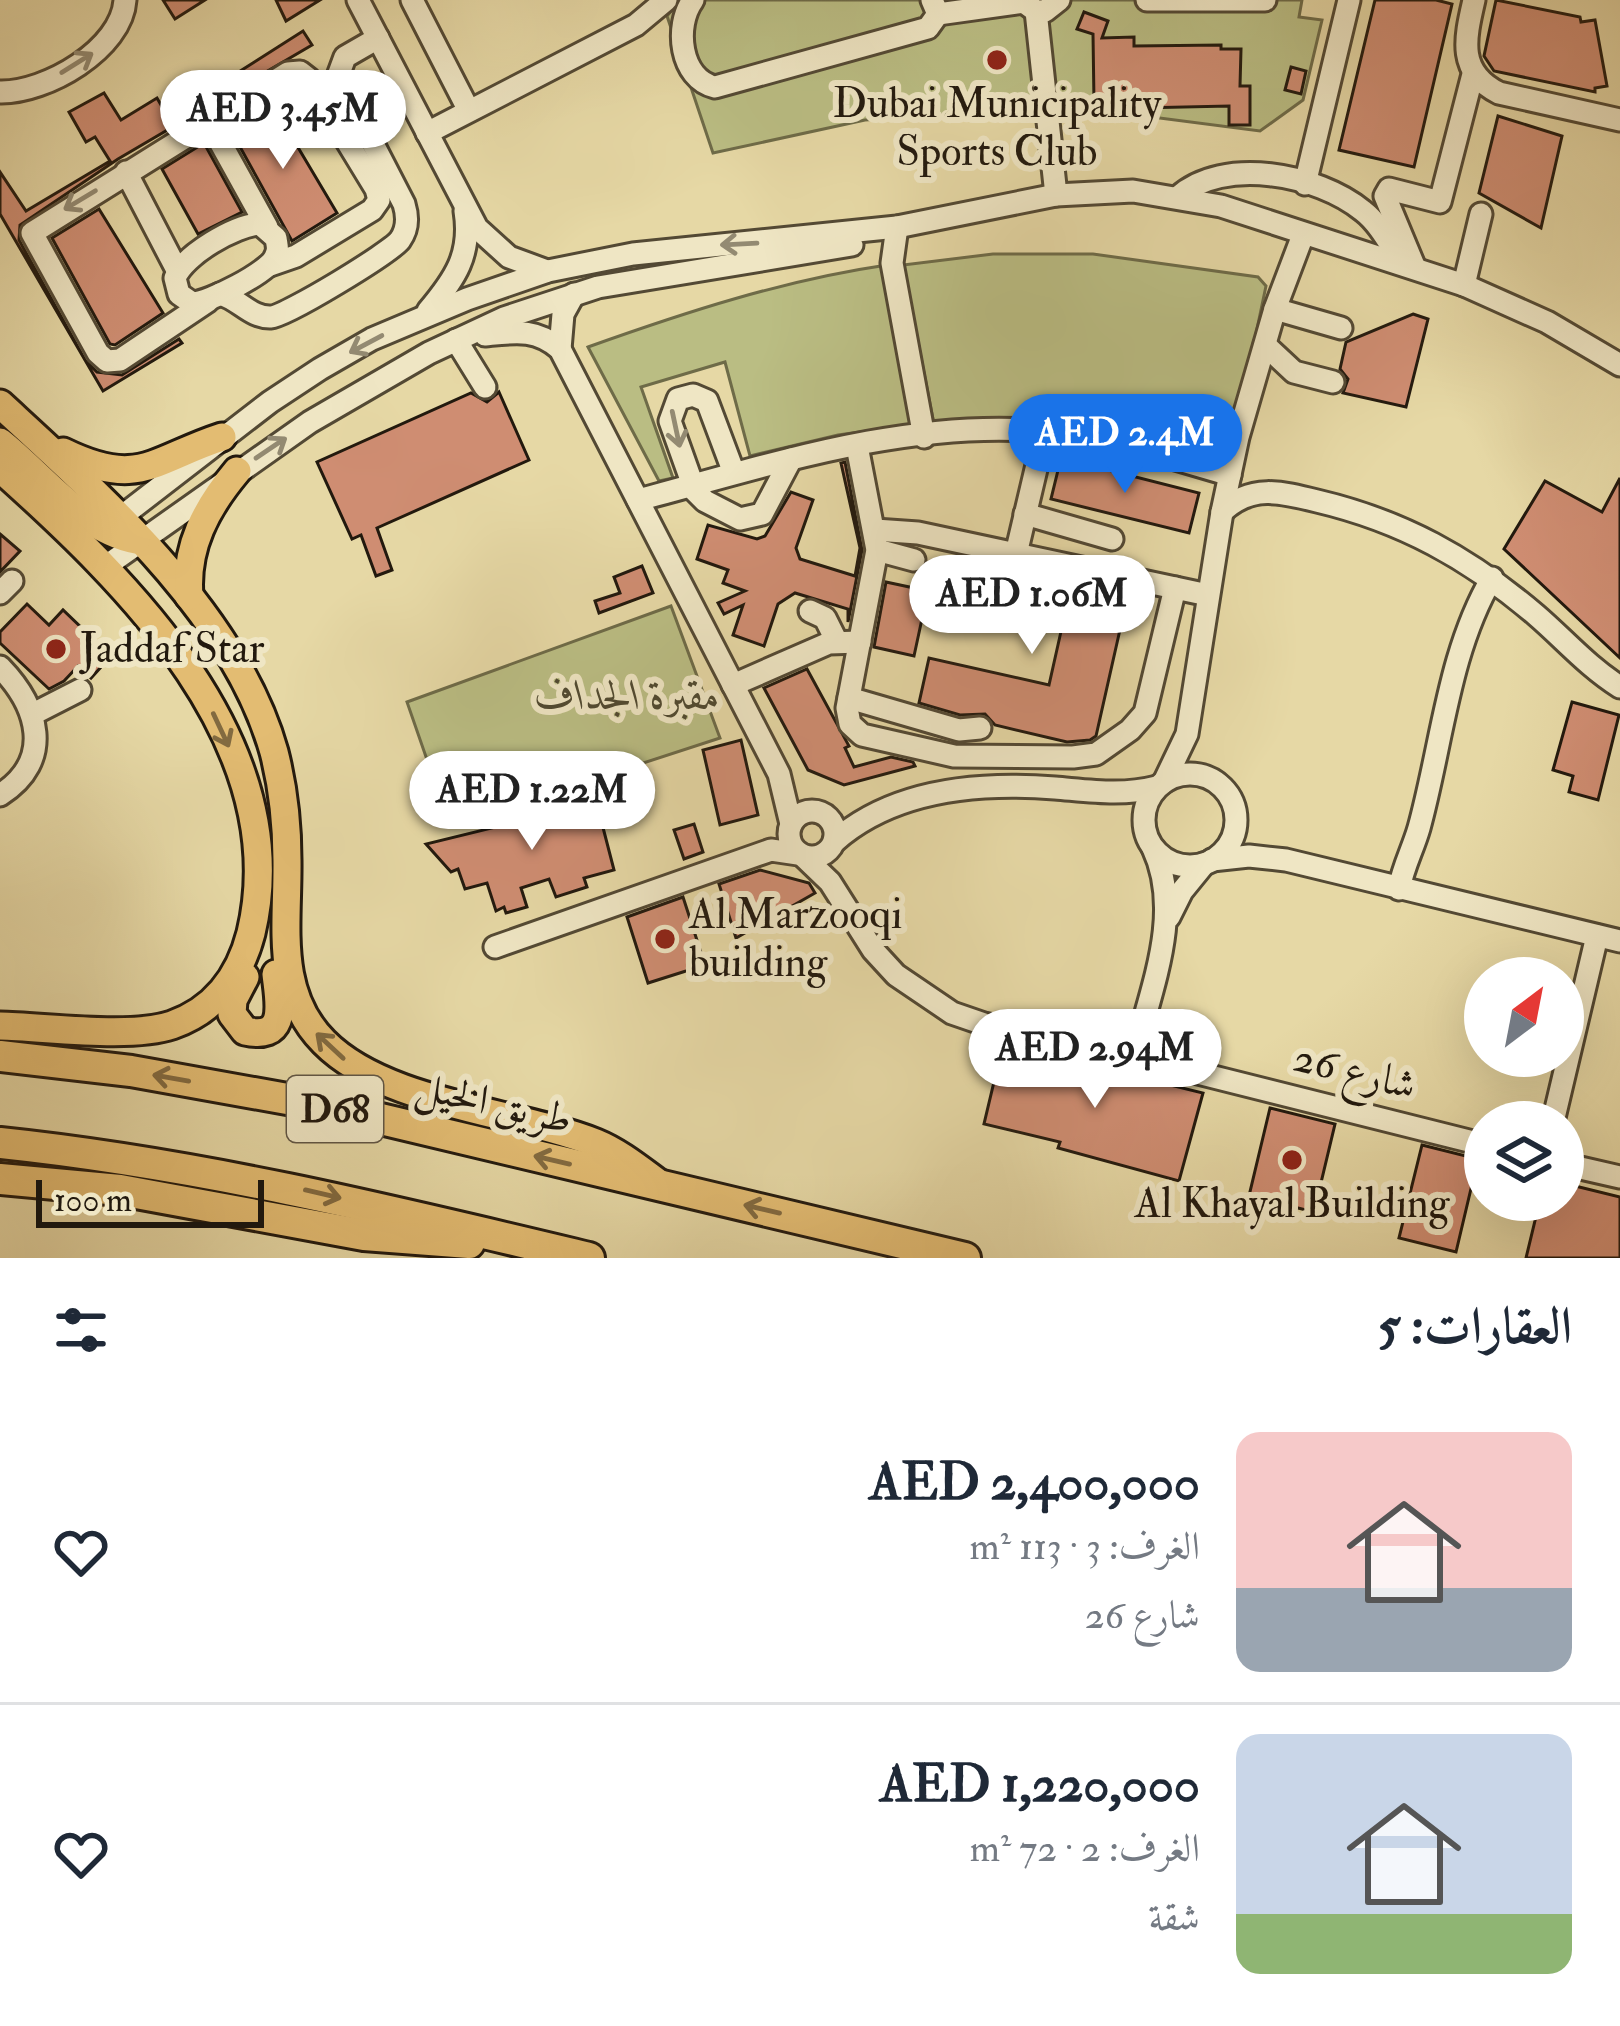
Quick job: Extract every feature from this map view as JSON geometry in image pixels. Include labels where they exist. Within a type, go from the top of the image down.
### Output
[{"type":"highway","name":"طريق الخيل","points":[[0,1056],[131,1071],[326,1106],[964,1258]]},
{"type":"highway","name":"D68","points":[[0,1143],[118,1156],[299,1189],[589,1258]]},
{"type":"highway","points":[[0,1179],[120,1190],[364,1235],[458,1243],[521,1242]]},
{"type":"main road","points":[[0,404],[41,441],[103,531],[106,566],[183,660],[220,726],[251,818],[257,863],[294,995],[320,1039],[339,1057],[396,1086],[591,1141],[666,1188]]},
{"type":"main road","points":[[41,441],[89,464],[133,471],[154,467],[222,437]]},
{"type":"main road","points":[[0,442],[103,531]]},
{"type":"main road","points":[[0,468],[103,531],[142,541],[189,596],[238,673],[273,750],[286,826],[271,906],[240,966],[210,1004],[190,1018],[143,1031],[0,1025]]},
{"type":"main road","points":[[189,596],[193,543],[237,471]]},
{"type":"street","points":[[0,92],[40,86],[99,49],[119,28],[125,0]]},
{"type":"street","points":[[358,0],[465,210],[491,244],[509,257],[548,272]]},
{"type":"street","points":[[412,0],[468,109]]},
{"type":"street","points":[[427,133],[636,25],[666,0]]},
{"type":"street","points":[[693,0],[682,25],[689,68],[699,82],[715,87],[928,28],[935,7],[1028,4],[1045,11],[1059,0]]},
{"type":"street","points":[[1147,0],[1265,0]]},
{"type":"street","points":[[1305,184],[1349,0]]},
{"type":"street","points":[[1409,266],[1384,196],[1389,188],[1440,202],[1473,74],[1464,43],[1474,0]]},
{"type":"street","points":[[1028,4],[1056,195]]},
{"type":"street","points":[[126,172],[177,270],[179,294],[192,303],[214,298],[272,317],[289,311],[396,245],[403,236],[404,204],[338,76],[346,58],[378,38]]},
{"type":"street","points":[[300,71],[379,194],[372,210],[296,256],[247,278],[120,360],[107,361],[32,233],[209,122],[288,73],[300,71]]},
{"type":"street","points":[[1473,74],[1499,93],[1620,120]]},
{"type":"street","points":[[209,122],[278,245],[270,265]]},
{"type":"street","points":[[1178,197],[1193,183],[1232,172],[1305,184],[1348,200],[1369,214],[1409,266]]},
{"type":"street","points":[[103,531],[222,437],[320,369],[372,339],[548,272],[654,251],[897,227],[1056,195],[1133,191],[1221,206],[1463,285],[1547,322],[1620,364]]},
{"type":"street","points":[[422,318],[461,266],[467,249],[465,210]]},
{"type":"street","points":[[1463,285],[1481,214]]},
{"type":"street","points":[[177,270],[246,226],[267,227]]},
{"type":"street","points":[[106,566],[237,471],[349,398],[461,337],[574,294],[848,246],[897,227]]},
{"type":"street","points":[[897,227],[892,263],[924,436]]},
{"type":"street","points":[[1166,923],[1166,884],[1144,811],[1181,751],[1190,717],[1231,468],[1294,232]]},
{"type":"street","points":[[247,278],[245,297],[251,312]]},
{"type":"street","points":[[560,349],[560,326],[574,294]]},
{"type":"street","points":[[1278,301],[1341,328]]},
{"type":"street","points":[[461,337],[524,331],[543,336],[560,349],[779,774],[796,795],[832,822],[834,843]]},
{"type":"street","points":[[461,337],[485,387]]},
{"type":"street","points":[[1265,345],[1294,372]]},
{"type":"street","points":[[1254,381],[1294,372],[1334,382]]},
{"type":"street","points":[[734,473],[712,407],[700,397],[685,396],[673,405],[670,421],[700,496],[740,518],[755,518],[767,509],[791,458]]},
{"type":"street","points":[[1016,554],[1045,431]]},
{"type":"street","points":[[638,500],[791,458],[857,446],[924,436],[1045,431],[1231,468],[1279,492],[1377,517],[1417,533],[1492,578],[1620,687]]},
{"type":"street","points":[[857,446],[876,540],[849,642],[850,724],[862,735],[940,754],[1073,758],[1096,754],[1145,713],[1175,588]]},
{"type":"street","points":[[1222,512],[1247,494],[1279,492]]},
{"type":"street","points":[[1025,514],[1112,539]]},
{"type":"street","points":[[876,540],[918,532],[1208,596]]},
{"type":"street","points":[[876,540],[914,560]]},
{"type":"street","points":[[1408,891],[1454,677],[1492,578]]},
{"type":"street","points":[[1469,635],[1513,596]]},
{"type":"street","points":[[810,610],[849,642]]},
{"type":"street","points":[[733,685],[849,642]]},
{"type":"street","points":[[0,668],[27,698],[33,714],[34,747],[20,777],[0,795]]},
{"type":"street","points":[[0,668],[19,703],[23,736],[13,766],[0,783]]},
{"type":"street","points":[[33,714],[80,690]]},
{"type":"street","points":[[849,698],[959,730],[980,728]]},
{"type":"street","points":[[1190,717],[1200,752],[1234,809],[1256,839],[1286,860]]},
{"type":"street","points":[[779,774],[790,843],[801,855]]},
{"type":"street","points":[[762,854],[805,812],[878,810],[965,789],[1026,787],[1121,794],[1191,774],[1219,784]]},
{"type":"street","points":[[1084,791],[1124,810],[1175,863],[1250,856],[1286,860],[1620,941]]},
{"type":"street","points":[[1134,1057],[1166,923],[1181,892],[1232,838],[1234,809]]},
{"type":"street","points":[[495,947],[762,854],[780,849],[801,855],[825,854],[878,810]]},
{"type":"street","name":"شارع 26","points":[[834,843],[838,892]]},
{"type":"street","name":"شارع 26","points":[[801,855],[838,892],[863,936],[896,975],[952,1012],[984,1024],[1464,1140]]},
{"type":"street","points":[[1558,1101],[1597,936]]},
{"type":"street","points":[[1584,1169],[1620,1177]]},
{"type":"green space","name":"Dubai Municipality Sports Club","points":[[680,0],[1302,0],[1299,17],[1322,20],[1303,100],[1260,131],[1090,109],[996,111],[865,120],[713,153],[667,16]]},
{"type":"green space","points":[[993,254],[1093,254],[1258,277],[1266,286],[1233,443],[1225,452],[1215,453],[1080,419],[1035,416],[934,424],[903,265]]},
{"type":"green space","points":[[887,265],[918,424],[838,435],[750,456],[725,362],[641,387],[673,478],[659,481],[588,347],[736,299]]},
{"type":"green space","name":"مقبرة الجداف","points":[[671,606],[720,738],[450,826],[407,702]]},
{"type":"building","points":[[163,0],[205,0],[175,19]]},
{"type":"building","points":[[276,0],[320,0],[286,21]]},
{"type":"building","points":[[1375,0],[1452,4],[1414,167],[1339,150]]},
{"type":"building","points":[[1496,0],[1580,17],[1581,22],[1595,20],[1607,86],[1595,92],[1494,71],[1484,56]]},
{"type":"building","points":[[1084,12],[1108,21],[1102,38],[1134,37],[1134,46],[1241,49],[1240,86],[1250,86],[1250,125],[1229,125],[1229,106],[1139,108],[1138,101],[1094,102],[1093,34],[1077,29]]},
{"type":"building","points":[[303,31],[312,45],[118,159],[20,225],[19,240],[85,360],[97,372],[122,375],[179,339],[182,343],[103,391],[0,214],[0,172],[26,211],[110,161],[95,137],[86,142],[69,112],[104,93],[121,120],[157,98],[172,124],[209,102],[204,94]]},
{"type":"building","points":[[1291,67],[1306,71],[1301,94],[1285,90]]},
{"type":"building","points":[[271,102],[337,213],[292,241],[229,127]]},
{"type":"building","points":[[1498,116],[1562,136],[1541,228],[1479,193]]},
{"type":"building","points":[[204,143],[242,212],[198,234],[162,169]]},
{"type":"building","points":[[99,209],[163,313],[115,345],[110,344],[52,238]]},
{"type":"building","points":[[1413,314],[1428,319],[1406,407],[1343,393],[1348,379],[1340,369],[1346,342]]},
{"type":"building","points":[[499,392],[529,460],[377,528],[392,570],[376,576],[361,535],[352,539],[317,462],[471,393],[487,402]]},
{"type":"building","points":[[1061,458],[1199,493],[1189,533],[1051,499]]},
{"type":"building","points":[[845,462],[862,550],[848,622],[848,609],[795,593],[778,604],[764,646],[733,635],[743,605],[724,614],[718,603],[745,591],[723,583],[728,570],[697,559],[708,525],[757,539],[765,536],[791,492],[813,500],[796,548],[800,559],[855,576],[860,548],[841,463]]},
{"type":"building","points":[[1620,478],[1620,658],[1504,549],[1545,481],[1602,512]]},
{"type":"building","points":[[0,534],[20,551],[0,572]]},
{"type":"building","points":[[972,560],[1028,572],[1026,581],[1126,603],[1096,736],[1067,742],[995,725],[985,714],[960,715],[919,703],[929,658],[1049,685],[1062,627],[941,599],[949,564],[970,569]]},
{"type":"building","points":[[642,566],[653,593],[599,613],[595,601],[620,593],[614,577]]},
{"type":"building","points":[[886,582],[928,591],[914,656],[874,647]]},
{"type":"building","name":"Jaddaf Star","points":[[27,604],[49,625],[63,610],[111,656],[91,678],[78,666],[49,689],[0,643],[0,632]]},
{"type":"building","points":[[807,669],[849,746],[845,748],[854,767],[891,757],[915,766],[844,785],[808,770],[764,688]]},
{"type":"building","points":[[1572,702],[1619,715],[1598,800],[1569,792],[1573,776],[1553,770]]},
{"type":"building","points":[[741,740],[758,815],[720,825],[703,750]]},
{"type":"building","points":[[592,785],[614,870],[584,878],[587,887],[556,897],[549,879],[521,888],[527,907],[496,911],[487,883],[465,889],[458,869],[451,872],[426,844],[578,807],[573,792]]},
{"type":"building","points":[[694,824],[703,852],[684,859],[674,830]]},
{"type":"building","points":[[760,870],[809,883],[815,893],[736,938],[719,884]]},
{"type":"building","name":"Al Marzooqi building","points":[[683,897],[705,965],[648,983],[627,917]]},
{"type":"building","points":[[1003,1044],[1203,1093],[1179,1181],[1058,1148],[1060,1142],[984,1124]]},
{"type":"building","name":"Al Khayal Building","points":[[1270,1108],[1335,1124],[1314,1212],[1249,1196]]},
{"type":"building","points":[[1422,1145],[1464,1156],[1464,1218],[1456,1252],[1399,1238]]},
{"type":"building","points":[[1584,1188],[1620,1197],[1620,1258],[1526,1258],[1535,1221],[1584,1221]]},
{"type":"place","name":"Dubai Municipality Sports Club","points":[[997,60]]},
{"type":"place","name":"Jaddaf Star","points":[[56,649]]},
{"type":"place","name":"Al Marzooqi building","points":[[665,939]]},
{"type":"place","name":"Al Khayal Building","points":[[1292,1160]]}]
